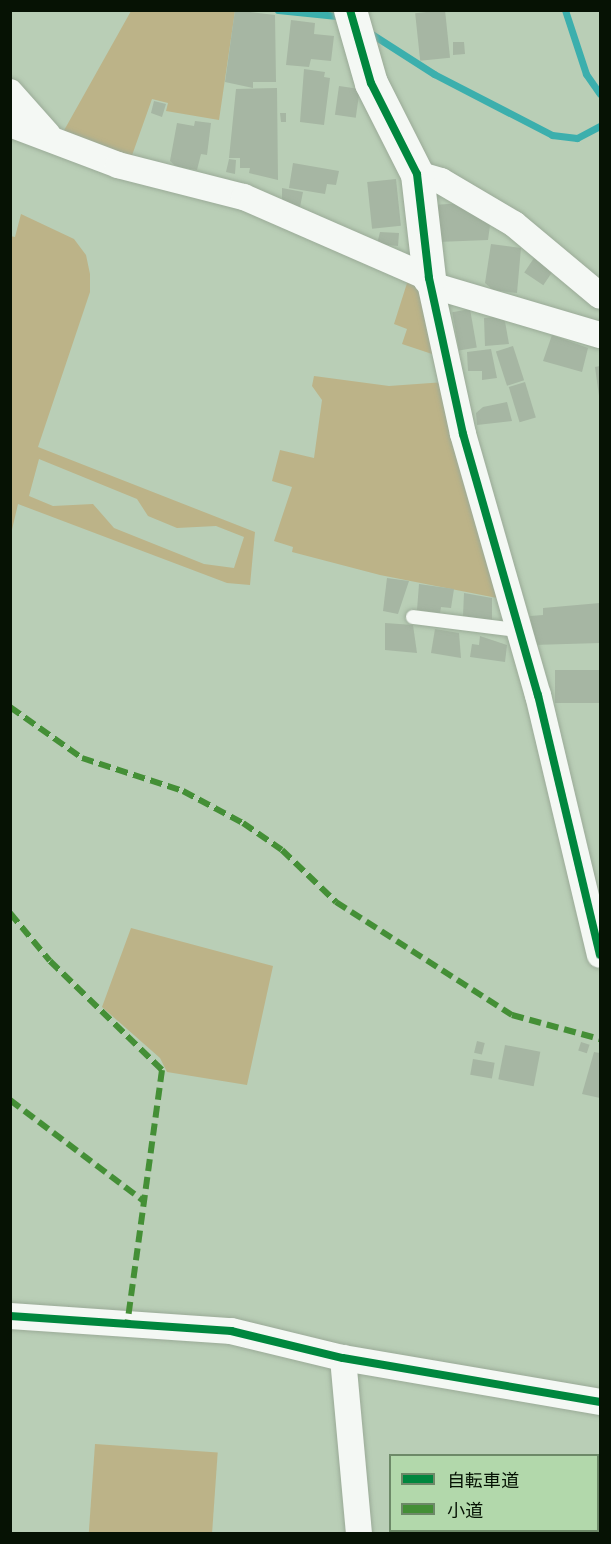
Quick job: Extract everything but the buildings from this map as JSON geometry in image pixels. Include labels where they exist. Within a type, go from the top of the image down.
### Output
[{"type":"street","points":[[350,10],[371,83],[417,174],[430,282],[463,434],[516,630],[538,694],[600,955]]},
{"type":"street","points":[[10,92],[48,135]]},
{"type":"street","points":[[10,124],[48,135],[128,168],[244,197],[430,282],[600,335]]},
{"type":"street","points":[[417,174],[441,181],[514,225],[600,296]]},
{"type":"street","points":[[10,1316],[231,1331],[343,1358],[600,1402]]},
{"type":"street","points":[[343,1358],[359,1533]]},
{"type":"lane","points":[[413,617],[516,630]]},
{"type":"shaded area","points":[[131,11],[235,11],[219,120],[166,111],[168,103],[152,99],[130,161],[62,134]]},
{"type":"shaded area","points":[[284,11],[340,11],[337,17]]},
{"type":"shaded area","points":[[21,214],[74,239],[86,255],[90,274],[90,292],[38,447],[255,532],[250,585],[227,583],[18,504],[11,534],[10,236],[15,237]],"holes":[[[39,459],[137,499],[148,516],[177,528],[216,526],[244,537],[234,568],[204,564],[114,528],[93,504],[53,506],[29,496]]]},
{"type":"shaded area","points":[[408,280],[418,285],[438,356],[402,344],[407,329],[394,324]]},
{"type":"shaded area","points":[[314,376],[389,386],[445,382],[497,598],[380,575],[292,552],[293,547],[274,541],[292,487],[272,481],[280,450],[314,458],[322,400],[312,386]]},
{"type":"shaded area","points":[[131,928],[273,966],[247,1085],[167,1072],[160,1058],[102,1007]]},
{"type":"shaded area","points":[[95,1444],[218,1453],[212,1534],[89,1534]]},
{"type":"shaded area","points":[[599,1530],[600,1533],[432,1533],[599,1532]]},
{"type":"waterway","points":[[278,10],[337,16]]},
{"type":"waterway","points":[[565,10],[586,74],[600,94]]},
{"type":"waterway","points":[[370,33],[434,74],[552,135],[577,138],[600,126]]},
{"type":"marked path","points":[[10,707],[82,758],[183,791],[243,823],[282,850],[336,902],[512,1015],[600,1039]]},
{"type":"marked path","points":[[10,913],[50,961],[162,1070],[127,1327]]},
{"type":"marked path","points":[[10,1100],[145,1202]]},
{"type":"cycle path","points":[[350,10],[371,83],[417,174],[429,278],[463,434],[538,695],[600,955]]},
{"type":"cycle path","points":[[10,1316],[231,1331],[343,1358],[600,1402]]}]
